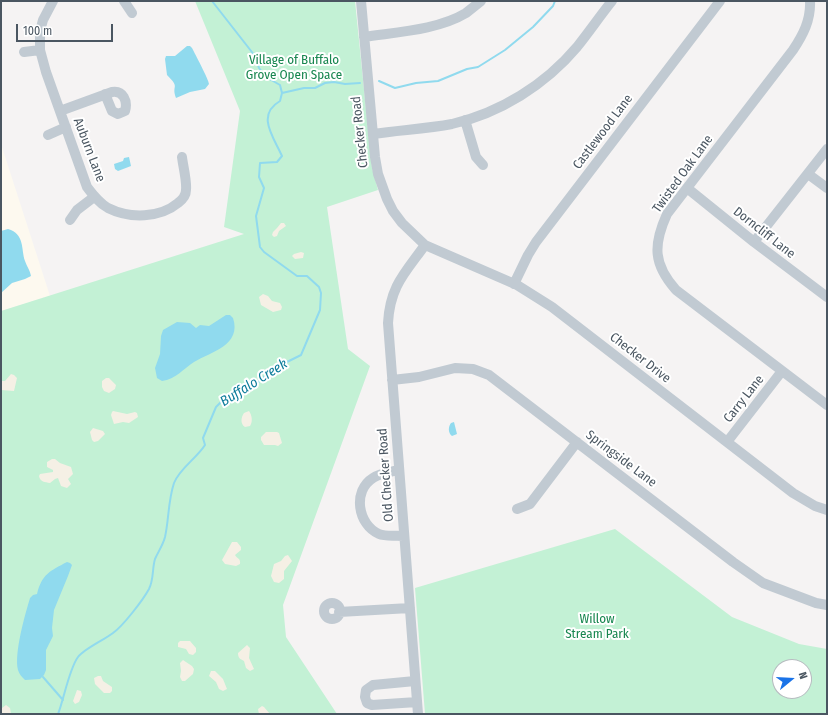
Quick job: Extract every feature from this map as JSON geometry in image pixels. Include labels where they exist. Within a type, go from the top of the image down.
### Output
[{"type":"street","name":"Auburn Lane","points":[[53,1],[40,31],[40,50],[46,72],[87,187],[94,197],[109,208],[122,213],[138,216],[158,214],[172,208],[183,199],[186,191],[182,157]]},
{"type":"street","points":[[124,1],[132,13]]},
{"type":"street","name":"Checker Road","points":[[361,1],[378,174],[387,198],[402,223],[425,245]]},
{"type":"street","points":[[364,37],[426,28],[466,13],[481,1]]},
{"type":"street","points":[[373,134],[436,127],[465,120],[504,105],[547,77],[577,47],[612,1]]},
{"type":"street","name":"Castlewood Lane","points":[[514,284],[536,242],[720,1]]},
{"type":"street","name":"Twisted Oak Lane","points":[[810,1],[808,19],[804,34],[797,45],[667,214],[661,228],[658,241],[658,254],[661,268],[666,279],[676,290],[827,405]]},
{"type":"street","points":[[24,52],[40,50]]},
{"type":"street","points":[[60,111],[105,94]]},
{"type":"street","points":[[465,120],[476,157],[483,165]]},
{"type":"street","points":[[48,135],[66,127]]},
{"type":"street","points":[[754,242],[827,149]]},
{"type":"street","points":[[808,174],[827,188]]},
{"type":"street","name":"Dorncliff Lane","points":[[687,188],[754,242],[827,297]]},
{"type":"street","points":[[70,220],[77,210],[94,197]]},
{"type":"street","name":"Checker Drive","points":[[425,245],[514,284],[552,307],[793,493],[815,506],[827,510]]},
{"type":"street","name":"Old Checker Road","points":[[418,714],[388,323],[389,308],[396,285],[425,245]]},
{"type":"street","name":"Springside Lane","points":[[392,380],[419,377],[455,368],[473,369],[489,375],[733,562],[764,583],[816,603],[827,604]]},
{"type":"street","name":"Carry Lane","points":[[727,442],[782,371]]},
{"type":"street","points":[[517,509],[530,504],[576,442]]},
{"type":"street","points":[[399,470],[384,473],[373,478],[366,484],[359,504],[360,512],[366,523],[380,535],[404,536]]},
{"type":"street","points":[[340,612],[410,608]]},
{"type":"street","points":[[415,681],[372,685],[366,690],[365,696],[368,703],[372,705],[417,702]]},
{"type":"shaded area","points":[[1,144],[50,296],[1,311]]},
{"type":"green space","name":"Village of Buffalo Grove Open Space","points":[[195,1],[355,1],[372,168],[378,190],[327,207],[348,349],[370,366],[283,605],[286,637],[337,714],[1,714],[1,311],[244,234],[224,227],[240,111]]},
{"type":"green space","name":"Willow Stream Park","points":[[615,529],[732,617],[799,644],[827,649],[827,714],[425,714],[415,588]]},
{"type":"sand","points":[[281,223],[284,223],[286,226],[279,231],[277,236],[274,237],[272,235],[273,232]]},
{"type":"sand","points":[[301,252],[304,253],[303,258],[295,259],[292,256],[294,254]]},
{"type":"sand","points":[[263,294],[268,296],[272,301],[280,303],[282,307],[281,310],[273,312],[261,305],[259,297]]},
{"type":"sand","points":[[11,374],[17,378],[14,391],[1,390],[1,381],[5,381]]},
{"type":"sand","points":[[109,378],[116,385],[115,389],[109,393],[104,391],[102,387],[102,381]]},
{"type":"sand","points":[[113,411],[127,414],[135,412],[137,413],[138,417],[129,423],[123,422],[114,424],[111,415]]},
{"type":"sand","points":[[249,411],[252,423],[250,426],[245,427],[242,424],[242,416],[244,413]]},
{"type":"sand","points":[[93,428],[103,431],[105,434],[98,441],[94,442],[90,432]]},
{"type":"sand","points":[[266,432],[279,433],[282,443],[278,446],[264,445],[261,437]]},
{"type":"sand","points":[[52,459],[71,467],[73,474],[68,479],[71,484],[67,488],[61,486],[58,478],[50,483],[40,479],[40,474],[53,472],[53,470],[47,467],[47,462]]},
{"type":"sand","points":[[232,542],[237,542],[241,547],[241,550],[235,555],[240,562],[240,564],[236,566],[225,564],[222,560]]},
{"type":"sand","points":[[288,555],[292,561],[284,571],[284,579],[279,583],[274,582],[271,576],[274,564],[281,561]]},
{"type":"sand","points":[[180,641],[190,641],[196,648],[196,652],[193,655],[189,654],[186,649],[178,647],[178,643]]},
{"type":"sand","points":[[247,645],[250,648],[249,658],[254,669],[250,671],[246,668],[244,661],[238,655],[238,653]]},
{"type":"sand","points":[[183,660],[194,669],[193,674],[185,681],[182,681],[180,677],[180,663]]},
{"type":"sand","points":[[211,671],[215,671],[223,679],[227,689],[223,691],[219,689],[216,682],[209,676]]},
{"type":"sand","points":[[101,676],[103,681],[112,687],[112,691],[110,693],[104,693],[95,684],[94,678]]},
{"type":"sand","points":[[77,690],[81,691],[82,695],[79,702],[75,704],[73,701]]},
{"type":"sand","points":[[6,705],[10,708],[11,714],[1,714],[2,708]]},
{"type":"sand","points":[[262,706],[270,714],[259,714],[258,709]]},
{"type":"water","points":[[187,46],[192,48],[209,84],[205,89],[190,92],[176,98],[175,85],[167,75],[165,59],[166,56],[175,56]]},
{"type":"water","points":[[129,157],[131,166],[118,171],[115,169],[114,164],[123,161],[124,158]]},
{"type":"water","points":[[8,229],[17,234],[20,238],[25,261],[31,276],[12,283],[1,293],[1,231]]},
{"type":"water","points":[[226,315],[230,315],[233,318],[235,327],[233,335],[229,341],[216,351],[194,362],[171,378],[162,381],[157,378],[155,368],[160,354],[161,336],[163,330],[177,322],[190,323],[196,328],[200,325],[209,326]]},
{"type":"water","points":[[454,422],[457,434],[452,436],[449,432],[449,428],[451,423]]},
{"type":"water","points":[[67,562],[72,565],[54,610],[52,628],[53,636],[46,650],[46,670],[40,679],[25,680],[18,670],[17,654],[25,614],[30,598],[37,594],[44,577]]},
{"type":"waterway","name":"Buffalo Creek","points":[[58,714],[72,669],[78,657],[117,630],[142,600],[149,589],[152,582],[155,559],[165,537],[174,483],[184,468],[205,445],[203,438],[216,407],[224,399],[254,386],[273,369],[301,355],[320,310],[321,293],[319,287],[307,276],[297,276],[264,252],[260,247],[256,216],[264,188],[259,177],[260,163],[277,162],[282,156],[271,134],[268,119],[269,113],[280,101],[282,93],[280,85],[266,77],[259,68],[255,56],[212,1]]},
{"type":"waterway","points":[[379,81],[395,88],[416,83],[438,81],[467,69],[478,67],[505,50],[533,27],[553,6],[555,1]]},
{"type":"waterway","points":[[282,93],[304,88],[315,88],[325,83],[360,83]]},
{"type":"waterway","points":[[43,677],[63,700]]}]
